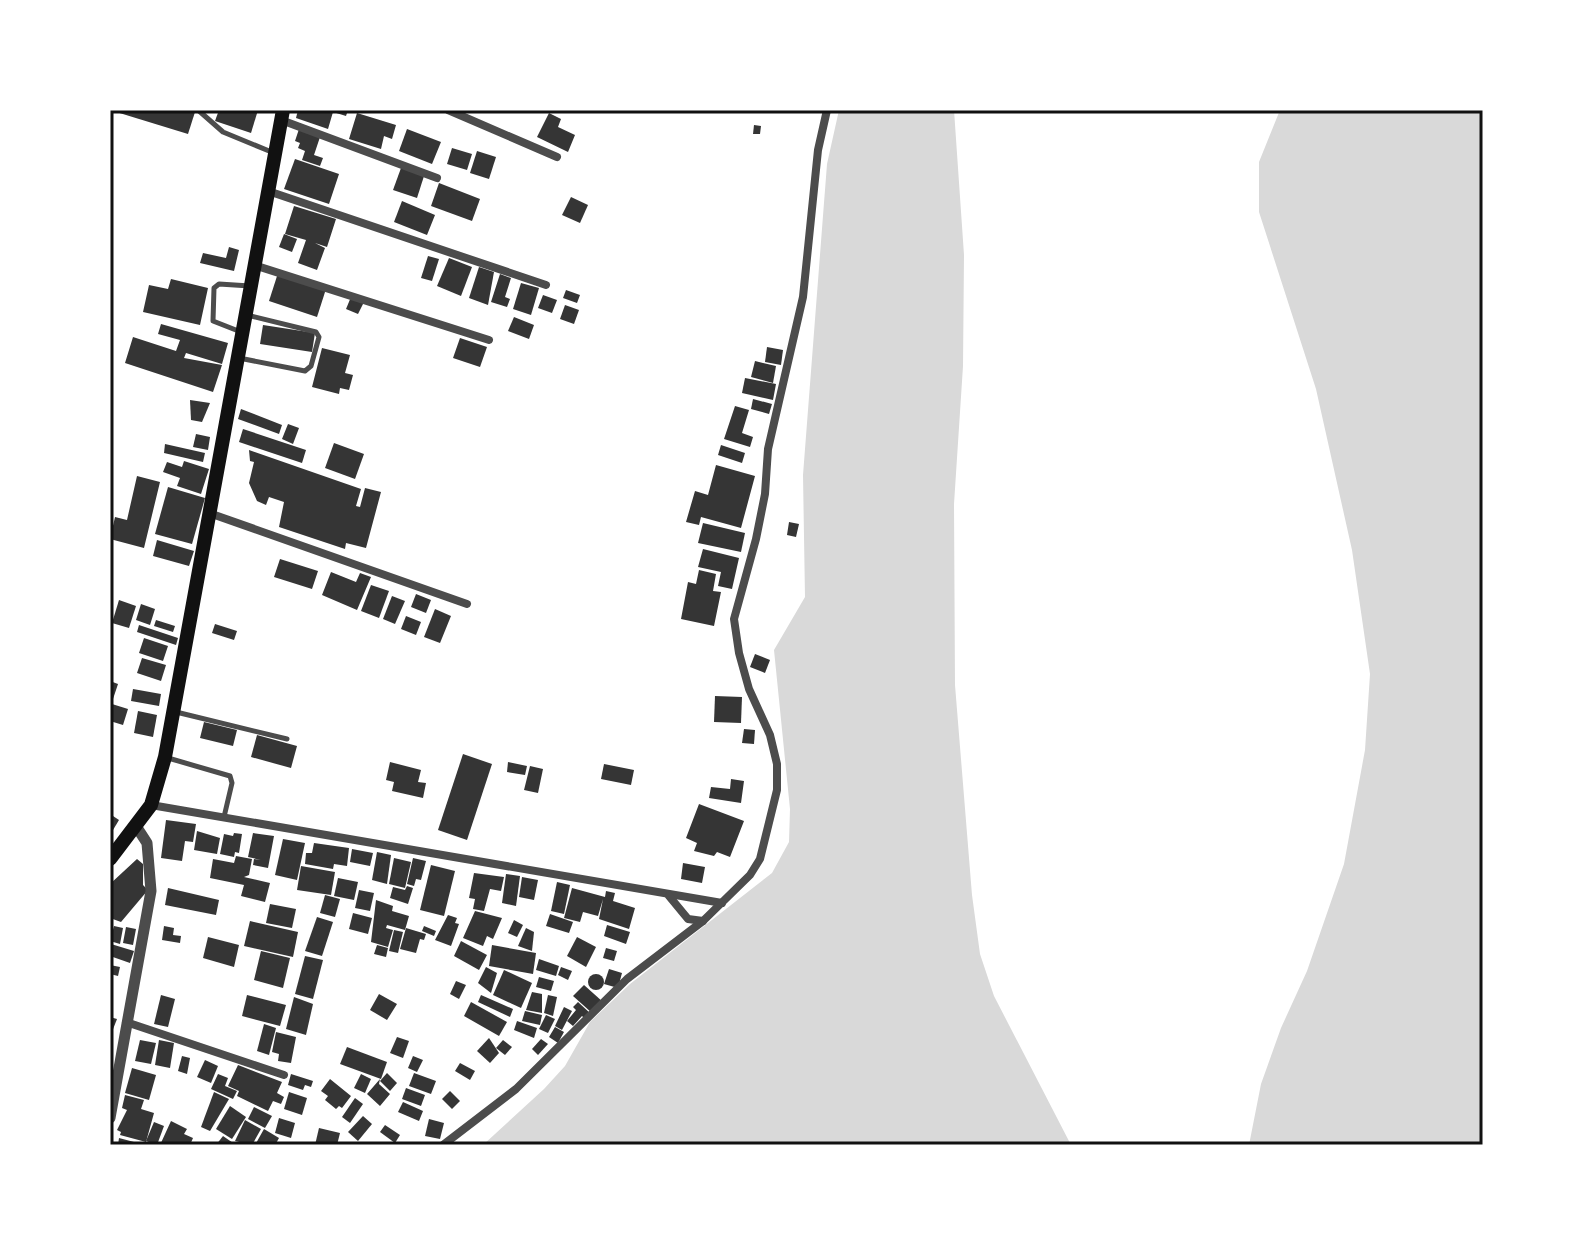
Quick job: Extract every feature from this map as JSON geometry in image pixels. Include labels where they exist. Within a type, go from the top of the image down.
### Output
[{"type":"main road","points":[[110,859],[151,805],[165,757],[282,115]]},
{"type":"street","points":[[448,110],[557,157]]},
{"type":"street","points":[[443,1145],[516,1089],[627,979],[703,921],[750,875],[760,859],[777,790],[770,735],[749,689],[734,637],[734,619],[756,539],[773,426],[785,388],[803,297],[818,150],[827,110]]},
{"type":"street","points":[[282,115],[437,178]]},
{"type":"street","points":[[268,191],[546,285]]},
{"type":"street","points":[[254,265],[489,340]]},
{"type":"street","points":[[209,513],[467,604]]},
{"type":"street","points":[[151,805],[722,903]]},
{"type":"street","points":[[110,1118],[151,891],[147,843],[136,826]]},
{"type":"street","points":[[669,896],[688,919],[703,921]]},
{"type":"street","points":[[126,1022],[284,1075]]},
{"type":"lane","points":[[198,110],[223,132],[275,153]]},
{"type":"lane","points":[[241,332],[213,321],[214,288],[219,284],[250,286]]},
{"type":"lane","points":[[238,358],[305,371],[311,366],[319,337],[316,332],[245,314]]},
{"type":"lane","points":[[173,711],[287,739]]},
{"type":"lane","points":[[165,757],[230,776],[232,783],[224,818]]},
{"type":"shaded area","points":[[839,110],[954,110],[964,255],[963,366],[954,504],[955,685],[972,895],[980,954],[994,996],[1071,1145],[483,1145],[565,1066],[590,1022],[630,984],[772,873],[789,842],[790,809],[774,650],[805,597],[803,475],[827,164]]},
{"type":"shaded area","points":[[1280,110],[1483,110],[1483,1145],[1249,1145],[1261,1084],[1281,1028],[1307,971],[1344,864],[1365,750],[1370,674],[1352,550],[1316,389],[1259,212],[1259,162]]},
{"type":"building","points":[[219,110],[258,110],[251,133],[215,121]]},
{"type":"building","points":[[298,110],[348,110],[346,116],[333,112],[328,129],[296,118]]},
{"type":"building","points":[[113,111],[195,112],[188,134]]},
{"type":"building","points":[[357,113],[396,125],[392,139],[384,136],[381,149],[349,139]]},
{"type":"building","points":[[549,113],[561,119],[558,127],[575,135],[568,152],[537,137]]},
{"type":"building","points":[[754,125],[761,126],[760,134],[753,134]]},
{"type":"building","points":[[299,129],[320,137],[314,155],[323,158],[320,166],[302,160],[305,151],[298,148],[300,143],[295,141]]},
{"type":"building","points":[[407,129],[441,142],[432,164],[399,151]]},
{"type":"building","points":[[452,148],[472,154],[467,170],[447,164]]},
{"type":"building","points":[[477,151],[496,157],[489,179],[470,173]]},
{"type":"building","points":[[295,159],[339,174],[329,204],[284,189]]},
{"type":"building","points":[[401,168],[424,176],[417,198],[393,190]]},
{"type":"building","points":[[439,183],[480,199],[472,221],[431,206]]},
{"type":"building","points":[[571,197],[588,205],[580,223],[562,215]]},
{"type":"building","points":[[402,201],[435,215],[427,235],[394,222]]},
{"type":"building","points":[[294,206],[336,219],[327,247],[315,243],[325,248],[317,270],[298,263],[306,240],[285,234]]},
{"type":"building","points":[[284,234],[297,239],[292,252],[279,247]]},
{"type":"building","points":[[229,247],[239,250],[234,271],[200,263],[203,253],[226,258]]},
{"type":"building","points":[[428,256],[439,259],[432,281],[421,278]]},
{"type":"building","points":[[449,258],[472,267],[461,296],[437,286]]},
{"type":"building","points":[[479,267],[494,272],[488,305],[469,298]]},
{"type":"building","points":[[278,273],[326,289],[317,317],[269,301]]},
{"type":"building","points":[[500,274],[511,278],[505,297],[510,299],[507,307],[491,302]]},
{"type":"building","points":[[171,279],[208,288],[200,325],[143,312],[149,285],[168,289]]},
{"type":"building","points":[[521,283],[539,288],[531,315],[513,309]]},
{"type":"building","points":[[566,290],[580,295],[577,303],[563,298]]},
{"type":"building","points":[[543,295],[557,300],[552,313],[538,308]]},
{"type":"building","points":[[351,297],[364,302],[358,314],[346,309]]},
{"type":"building","points":[[565,305],[579,310],[574,324],[560,319]]},
{"type":"building","points":[[514,317],[534,325],[529,339],[508,331]]},
{"type":"building","points":[[161,324],[228,343],[222,364],[186,353],[184,358],[222,365],[213,392],[125,363],[133,337],[176,351],[180,340],[158,334]]},
{"type":"building","points":[[263,325],[315,333],[312,352],[260,344]]},
{"type":"building","points":[[460,338],[487,347],[480,367],[453,358]]},
{"type":"building","points":[[767,347],[783,350],[781,365],[765,362]]},
{"type":"building","points":[[322,348],[350,355],[345,373],[353,375],[349,390],[340,388],[339,394],[312,387]]},
{"type":"building","points":[[755,361],[776,366],[773,383],[751,377]]},
{"type":"building","points":[[745,378],[776,384],[773,400],[742,393]]},
{"type":"building","points":[[753,399],[772,404],[769,414],[751,409]]},
{"type":"building","points":[[190,400],[210,403],[202,422],[191,420]]},
{"type":"building","points":[[735,406],[749,410],[742,433],[753,437],[750,447],[724,439]]},
{"type":"building","points":[[241,409],[282,425],[279,434],[238,419]]},
{"type":"building","points":[[288,424],[299,428],[293,444],[282,439]]},
{"type":"building","points":[[243,429],[306,450],[302,463],[239,442]]},
{"type":"building","points":[[196,434],[210,437],[208,450],[193,447]]},
{"type":"building","points":[[334,443],[364,454],[355,479],[325,468]]},
{"type":"building","points":[[165,444],[205,453],[203,462],[164,453]]},
{"type":"building","points":[[721,445],[745,453],[742,463],[718,455]]},
{"type":"building","points":[[249,450],[361,489],[356,506],[360,507],[365,488],[381,492],[366,548],[346,543],[345,549],[279,527],[284,502],[269,497],[266,505],[257,501],[249,483],[254,462],[250,461]]},
{"type":"building","points":[[184,461],[209,469],[201,494],[177,486],[180,478],[163,472],[167,462],[182,467]]},
{"type":"building","points":[[716,465],[755,476],[741,528],[701,517],[699,525],[686,522],[695,491],[708,495]]},
{"type":"building","points":[[137,476],[160,482],[144,548],[110,539],[115,517],[127,520]]},
{"type":"building","points":[[168,487],[205,498],[192,544],[155,534]]},
{"type":"building","points":[[789,522],[799,524],[796,537],[787,535]]},
{"type":"building","points":[[703,523],[745,533],[741,552],[698,543]]},
{"type":"building","points":[[157,540],[194,551],[189,566],[153,556]]},
{"type":"building","points":[[703,549],[739,558],[732,589],[718,586],[721,572],[698,567]]},
{"type":"building","points":[[280,559],[318,571],[312,589],[274,577]]},
{"type":"building","points":[[699,570],[716,574],[713,591],[721,592],[714,626],[681,619],[688,582],[696,584]]},
{"type":"building","points":[[331,572],[356,582],[360,573],[371,577],[357,610],[322,595]]},
{"type":"building","points":[[371,585],[389,591],[379,618],[361,611]]},
{"type":"building","points":[[416,594],[431,600],[426,613],[411,607]]},
{"type":"building","points":[[392,596],[405,601],[395,624],[383,619]]},
{"type":"building","points":[[119,600],[136,606],[129,628],[112,623]]},
{"type":"building","points":[[141,604],[155,609],[150,625],[136,620]]},
{"type":"building","points":[[435,609],[451,616],[440,643],[424,637]]},
{"type":"building","points":[[406,616],[421,622],[416,635],[401,629]]},
{"type":"building","points":[[156,620],[175,626],[173,632],[154,626]]},
{"type":"building","points":[[215,624],[237,631],[234,640],[212,633]]},
{"type":"building","points":[[139,625],[178,638],[176,645],[137,632]]},
{"type":"building","points":[[144,638],[168,646],[163,661],[139,653]]},
{"type":"building","points":[[755,654],[770,660],[765,673],[750,667]]},
{"type":"building","points":[[142,658],[166,665],[161,681],[137,673]]},
{"type":"building","points":[[110,681],[118,684],[113,699],[110,698]]},
{"type":"building","points":[[133,689],[161,694],[159,706],[131,701]]},
{"type":"building","points":[[715,696],[742,697],[741,723],[714,722]]},
{"type":"building","points":[[112,704],[128,709],[123,725],[110,721]]},
{"type":"building","points":[[138,711],[157,715],[153,737],[134,733]]},
{"type":"building","points":[[204,722],[237,730],[233,746],[200,738]]},
{"type":"building","points":[[744,729],[755,730],[754,744],[742,743]]},
{"type":"building","points":[[257,735],[297,746],[291,768],[251,757]]},
{"type":"building","points":[[463,754],[492,764],[467,840],[438,830]]},
{"type":"building","points":[[390,762],[421,770],[418,782],[426,783],[423,798],[392,791],[394,782],[386,780]]},
{"type":"building","points":[[508,762],[527,766],[525,775],[507,772]]},
{"type":"building","points":[[604,764],[634,770],[631,785],[601,779]]},
{"type":"building","points":[[530,766],[543,769],[538,793],[524,790]]},
{"type":"building","points":[[731,779],[744,781],[741,803],[709,798],[711,787],[730,789]]},
{"type":"building","points":[[699,804],[744,821],[730,857],[717,852],[714,856],[694,851],[697,843],[686,838]]},
{"type":"building","points":[[110,814],[119,820],[110,835]]},
{"type":"building","points":[[166,820],[196,824],[193,842],[185,841],[182,861],[161,858]]},
{"type":"building","points":[[197,831],[220,838],[217,854],[194,850]]},
{"type":"building","points":[[234,833],[242,834],[239,853],[235,852],[234,857],[220,854],[224,834],[233,836]]},
{"type":"building","points":[[253,833],[274,836],[268,868],[253,865],[254,859],[261,860],[248,857]]},
{"type":"building","points":[[283,839],[305,843],[297,880],[275,875]]},
{"type":"building","points":[[314,843],[349,848],[347,866],[334,864],[333,869],[305,864],[306,853],[312,853]]},
{"type":"building","points":[[352,849],[373,853],[370,866],[350,862]]},
{"type":"building","points":[[377,852],[391,855],[387,884],[372,880]]},
{"type":"building","points":[[236,856],[252,859],[249,875],[244,877],[270,883],[265,902],[241,896],[244,885],[210,878],[213,859],[234,863]]},
{"type":"building","points":[[394,858],[411,862],[405,888],[389,884]]},
{"type":"building","points":[[413,858],[426,861],[421,880],[416,879],[414,886],[407,884]]},
{"type":"building","points":[[137,859],[143,864],[143,885],[148,890],[121,922],[110,918],[110,884]]},
{"type":"building","points":[[683,863],[705,867],[702,883],[681,879]]},
{"type":"building","points":[[431,865],[455,871],[444,916],[420,910]]},
{"type":"building","points":[[301,866],[335,872],[331,895],[297,890]]},
{"type":"building","points":[[474,873],[504,877],[501,891],[490,889],[484,911],[473,909],[475,899],[469,898]]},
{"type":"building","points":[[506,874],[520,876],[516,906],[502,903]]},
{"type":"building","points":[[522,877],[538,880],[534,900],[519,897]]},
{"type":"building","points":[[338,878],[358,882],[354,900],[334,896]]},
{"type":"building","points":[[557,882],[570,885],[564,914],[551,911]]},
{"type":"building","points":[[407,886],[413,888],[408,904],[390,898],[393,887],[405,890]]},
{"type":"building","points":[[168,888],[219,900],[216,915],[165,905]]},
{"type":"building","points":[[572,888],[605,897],[606,891],[615,893],[613,901],[635,908],[629,929],[599,919],[603,899],[598,916],[583,912],[580,922],[564,918]]},
{"type":"building","points":[[359,890],[374,893],[370,911],[355,908]]},
{"type":"building","points":[[325,895],[340,899],[335,917],[320,913]]},
{"type":"building","points":[[376,900],[393,906],[392,911],[409,916],[405,930],[387,925],[386,928],[393,930],[388,947],[371,942]]},
{"type":"building","points":[[270,904],[296,909],[292,928],[266,923]]},
{"type":"building","points":[[475,911],[502,918],[493,939],[487,936],[483,946],[463,938]]},
{"type":"building","points":[[353,913],[372,918],[368,934],[349,929]]},
{"type":"building","points":[[550,914],[573,922],[569,933],[546,926]]},
{"type":"building","points":[[448,915],[457,918],[455,923],[459,924],[451,946],[435,940]]},
{"type":"building","points":[[317,917],[333,922],[322,956],[305,951]]},
{"type":"building","points":[[514,920],[523,925],[517,937],[508,933]]},
{"type":"building","points":[[250,921],[298,932],[293,957],[244,946]]},
{"type":"building","points":[[607,925],[630,932],[626,944],[604,936]]},
{"type":"building","points":[[114,926],[123,928],[120,944],[110,941]]},
{"type":"building","points":[[164,926],[174,928],[173,935],[181,936],[180,943],[162,940]]},
{"type":"building","points":[[424,926],[436,931],[434,936],[422,931]]},
{"type":"building","points":[[126,927],[136,929],[133,945],[123,943]]},
{"type":"building","points":[[406,928],[426,934],[424,940],[420,939],[416,953],[400,949]]},
{"type":"building","points":[[526,928],[534,932],[532,951],[518,946]]},
{"type":"building","points":[[394,930],[403,932],[398,953],[389,951]]},
{"type":"building","points":[[208,937],[239,945],[234,967],[203,958]]},
{"type":"building","points":[[577,937],[596,947],[586,967],[567,956]]},
{"type":"building","points":[[461,941],[487,955],[479,970],[454,956]]},
{"type":"building","points":[[111,944],[134,951],[130,963],[110,956]]},
{"type":"building","points":[[377,945],[388,948],[386,957],[374,954]]},
{"type":"building","points":[[492,945],[536,953],[533,974],[489,966]]},
{"type":"building","points":[[606,948],[617,951],[614,961],[603,958]]},
{"type":"building","points":[[261,951],[290,958],[283,988],[254,980]]},
{"type":"building","points":[[305,956],[323,960],[313,999],[295,994]]},
{"type":"building","points":[[539,959],[559,966],[556,976],[536,970]]},
{"type":"building","points":[[110,965],[120,967],[118,976],[110,974]]},
{"type":"building","points":[[486,967],[497,973],[491,993],[478,983]]},
{"type":"building","points":[[561,967],[572,971],[568,980],[558,975]]},
{"type":"building","points":[[609,969],[622,973],[618,988],[604,984]]},
{"type":"building","points":[[504,970],[532,983],[521,1008],[493,995]]},
{"type":"building","points":[[593,974],[599,974],[604,982],[602,988],[593,990],[588,985],[588,979]]},
{"type":"building","points":[[539,977],[554,981],[551,991],[536,987]]},
{"type":"building","points":[[456,981],[466,985],[459,999],[450,994]]},
{"type":"building","points":[[584,985],[603,1002],[592,1013],[573,996]]},
{"type":"building","points":[[532,992],[542,994],[542,1013],[526,1010]]},
{"type":"building","points":[[379,994],[397,1004],[387,1020],[370,1010]]},
{"type":"building","points":[[161,995],[175,999],[168,1027],[154,1024]]},
{"type":"building","points":[[247,995],[286,1005],[280,1026],[242,1016]]},
{"type":"building","points":[[481,995],[513,1009],[510,1017],[478,1002]]},
{"type":"building","points":[[548,995],[557,997],[553,1016],[544,1013]]},
{"type":"building","points":[[294,997],[313,1004],[306,1035],[286,1029]]},
{"type":"building","points":[[471,1002],[507,1022],[499,1036],[464,1016]]},
{"type":"building","points":[[578,1002],[591,1014],[586,1020],[582,1016],[573,1026],[567,1021]]},
{"type":"building","points":[[564,1007],[572,1011],[562,1030],[555,1026]]},
{"type":"building","points":[[525,1011],[542,1015],[540,1025],[522,1021]]},
{"type":"building","points":[[546,1015],[555,1019],[548,1033],[539,1029]]},
{"type":"building","points":[[110,1017],[117,1019],[110,1037]]},
{"type":"building","points":[[517,1021],[537,1028],[534,1038],[514,1030]]},
{"type":"building","points":[[264,1024],[276,1028],[269,1055],[257,1051]]},
{"type":"building","points":[[555,1027],[564,1032],[558,1043],[549,1037]]},
{"type":"building","points":[[276,1032],[296,1037],[291,1063],[278,1061],[279,1054],[272,1052]]},
{"type":"building","points":[[397,1037],[409,1041],[403,1058],[390,1053]]},
{"type":"building","points":[[489,1038],[499,1053],[490,1063],[477,1051]]},
{"type":"building","points":[[541,1039],[548,1044],[538,1055],[532,1049]]},
{"type":"building","points":[[140,1040],[156,1043],[151,1064],[135,1061]]},
{"type":"building","points":[[159,1040],[174,1043],[170,1068],[155,1065]]},
{"type":"building","points":[[503,1040],[512,1047],[505,1055],[496,1048]]},
{"type":"building","points":[[347,1047],[387,1062],[381,1079],[340,1064]]},
{"type":"building","points":[[182,1056],[190,1058],[187,1074],[178,1071]]},
{"type":"building","points":[[413,1056],[423,1060],[417,1072],[408,1068]]},
{"type":"building","points":[[205,1060],[218,1066],[211,1083],[197,1077]]},
{"type":"building","points":[[460,1063],[475,1071],[470,1080],[455,1071]]},
{"type":"building","points":[[238,1065],[282,1082],[277,1093],[284,1097],[281,1104],[273,1101],[268,1111],[237,1096],[239,1091],[228,1086]]},
{"type":"building","points":[[132,1068],[156,1075],[149,1100],[125,1093]]},
{"type":"building","points":[[387,1073],[397,1083],[390,1091],[380,1081]]},
{"type":"building","points":[[414,1073],[436,1081],[431,1094],[409,1086]]},
{"type":"building","points":[[218,1074],[228,1078],[225,1086],[237,1091],[233,1099],[211,1089]]},
{"type":"building","points":[[291,1074],[313,1081],[311,1087],[305,1085],[303,1090],[288,1085]]},
{"type":"building","points":[[361,1074],[371,1079],[365,1093],[354,1088]]},
{"type":"building","points":[[330,1079],[351,1096],[342,1108],[339,1106],[336,1109],[325,1100],[328,1096],[321,1091]]},
{"type":"building","points":[[380,1079],[379,1084],[390,1094],[380,1106],[367,1094]]},
{"type":"building","points":[[406,1088],[425,1095],[421,1106],[402,1099]]},
{"type":"building","points":[[450,1091],[460,1101],[452,1109],[442,1099]]},
{"type":"building","points":[[214,1092],[229,1099],[210,1131],[201,1127]]},
{"type":"building","points":[[289,1092],[307,1098],[302,1115],[284,1109]]},
{"type":"building","points":[[125,1095],[144,1100],[141,1109],[154,1113],[146,1142],[120,1135],[121,1132],[117,1130],[127,1110],[122,1108]]},
{"type":"building","points":[[355,1098],[363,1104],[350,1123],[342,1117]]},
{"type":"building","points":[[403,1102],[423,1111],[419,1121],[398,1112]]},
{"type":"building","points":[[230,1106],[246,1117],[232,1139],[216,1129]]},
{"type":"building","points":[[254,1107],[272,1116],[265,1128],[248,1119]]},
{"type":"building","points":[[363,1116],[372,1124],[358,1141],[348,1132]]},
{"type":"building","points":[[279,1118],[295,1123],[291,1138],[275,1133]]},
{"type":"building","points":[[429,1119],[444,1123],[440,1139],[425,1136]]},
{"type":"building","points":[[245,1120],[261,1129],[252,1145],[235,1141]]},
{"type":"building","points":[[171,1121],[187,1129],[184,1134],[193,1138],[190,1145],[160,1145]]},
{"type":"building","points":[[154,1122],[164,1126],[157,1145],[146,1141]]},
{"type":"building","points":[[385,1125],[400,1135],[395,1143],[380,1132]]},
{"type":"building","points":[[319,1128],[340,1133],[337,1145],[315,1145]]},
{"type":"building","points":[[264,1129],[279,1138],[275,1145],[255,1145]]},
{"type":"building","points":[[223,1136],[236,1145],[216,1145]]},
{"type":"building","points":[[119,1138],[134,1142],[133,1145],[118,1145]]}]
